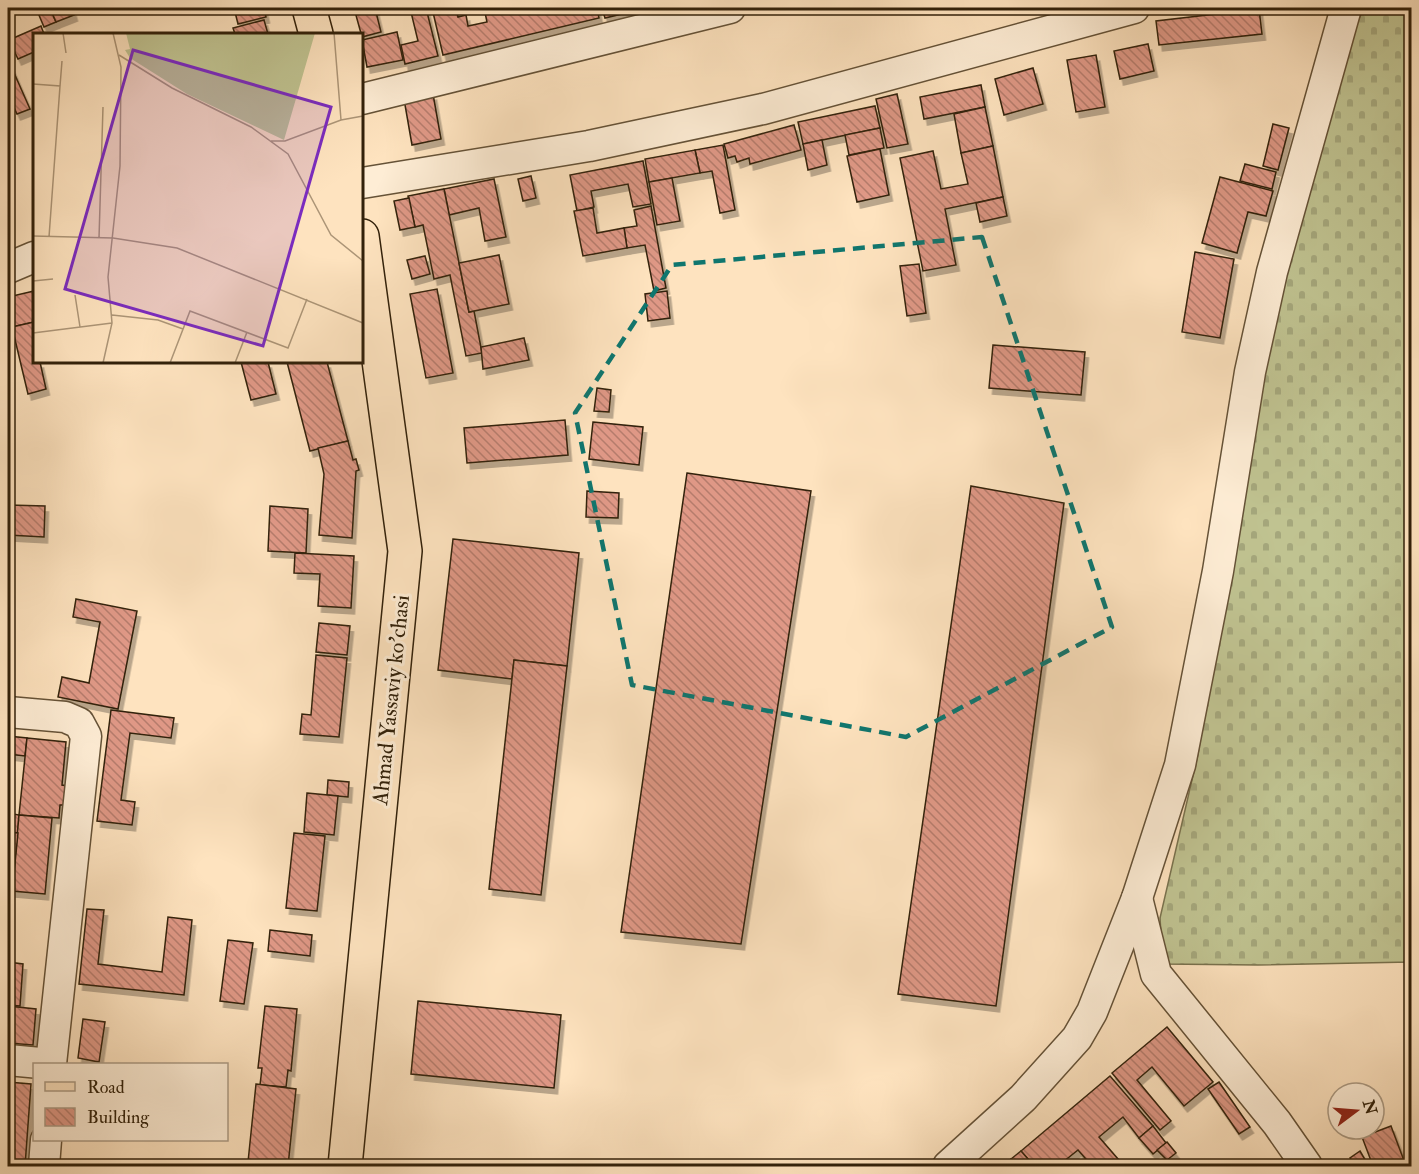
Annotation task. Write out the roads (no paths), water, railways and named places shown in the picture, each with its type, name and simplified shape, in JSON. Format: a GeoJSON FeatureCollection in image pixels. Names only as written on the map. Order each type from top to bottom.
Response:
{"type":"FeatureCollection","features":[{"type":"Feature","properties":{"kind":"main road"},"geometry":{"type":"LineString","coordinates":[[309,8],[316,33]]}},
{"type":"Feature","properties":{"kind":"main road","name":"Ahmad Yassaviy ko'chasi"},"geometry":{"type":"LineString","coordinates":[[345,1167],[405,551],[363,243]]}},
{"type":"Feature","properties":{"kind":"street"},"geometry":{"type":"LineString","coordinates":[[363,99],[730,8]]}},
{"type":"Feature","properties":{"kind":"street"},"geometry":{"type":"LineString","coordinates":[[363,183],[589,146],[764,109],[1134,8]]}},
{"type":"Feature","properties":{"kind":"street"},"geometry":{"type":"LineString","coordinates":[[948,1167],[1023,1098],[1077,1038],[1092,1012],[1137,898],[1180,765],[1218,571],[1250,372],[1272,272],[1346,8]]}},
{"type":"Feature","properties":{"kind":"street"},"geometry":{"type":"LineString","coordinates":[[8,268],[33,257]]}},
{"type":"Feature","properties":{"kind":"street"},"geometry":{"type":"LineString","coordinates":[[8,712],[65,717],[79,723],[86,736],[51,1063]]}},
{"type":"Feature","properties":{"kind":"street"},"geometry":{"type":"LineString","coordinates":[[1137,898],[1156,974],[1277,1123],[1307,1167]]}},
{"type":"Feature","properties":{"kind":"street"},"geometry":{"type":"LineString","coordinates":[[8,1060],[40,1063]]}},
{"type":"Feature","properties":{"kind":"street"},"geometry":{"type":"LineString","coordinates":[[44,1167],[46,1141]]}}]}
